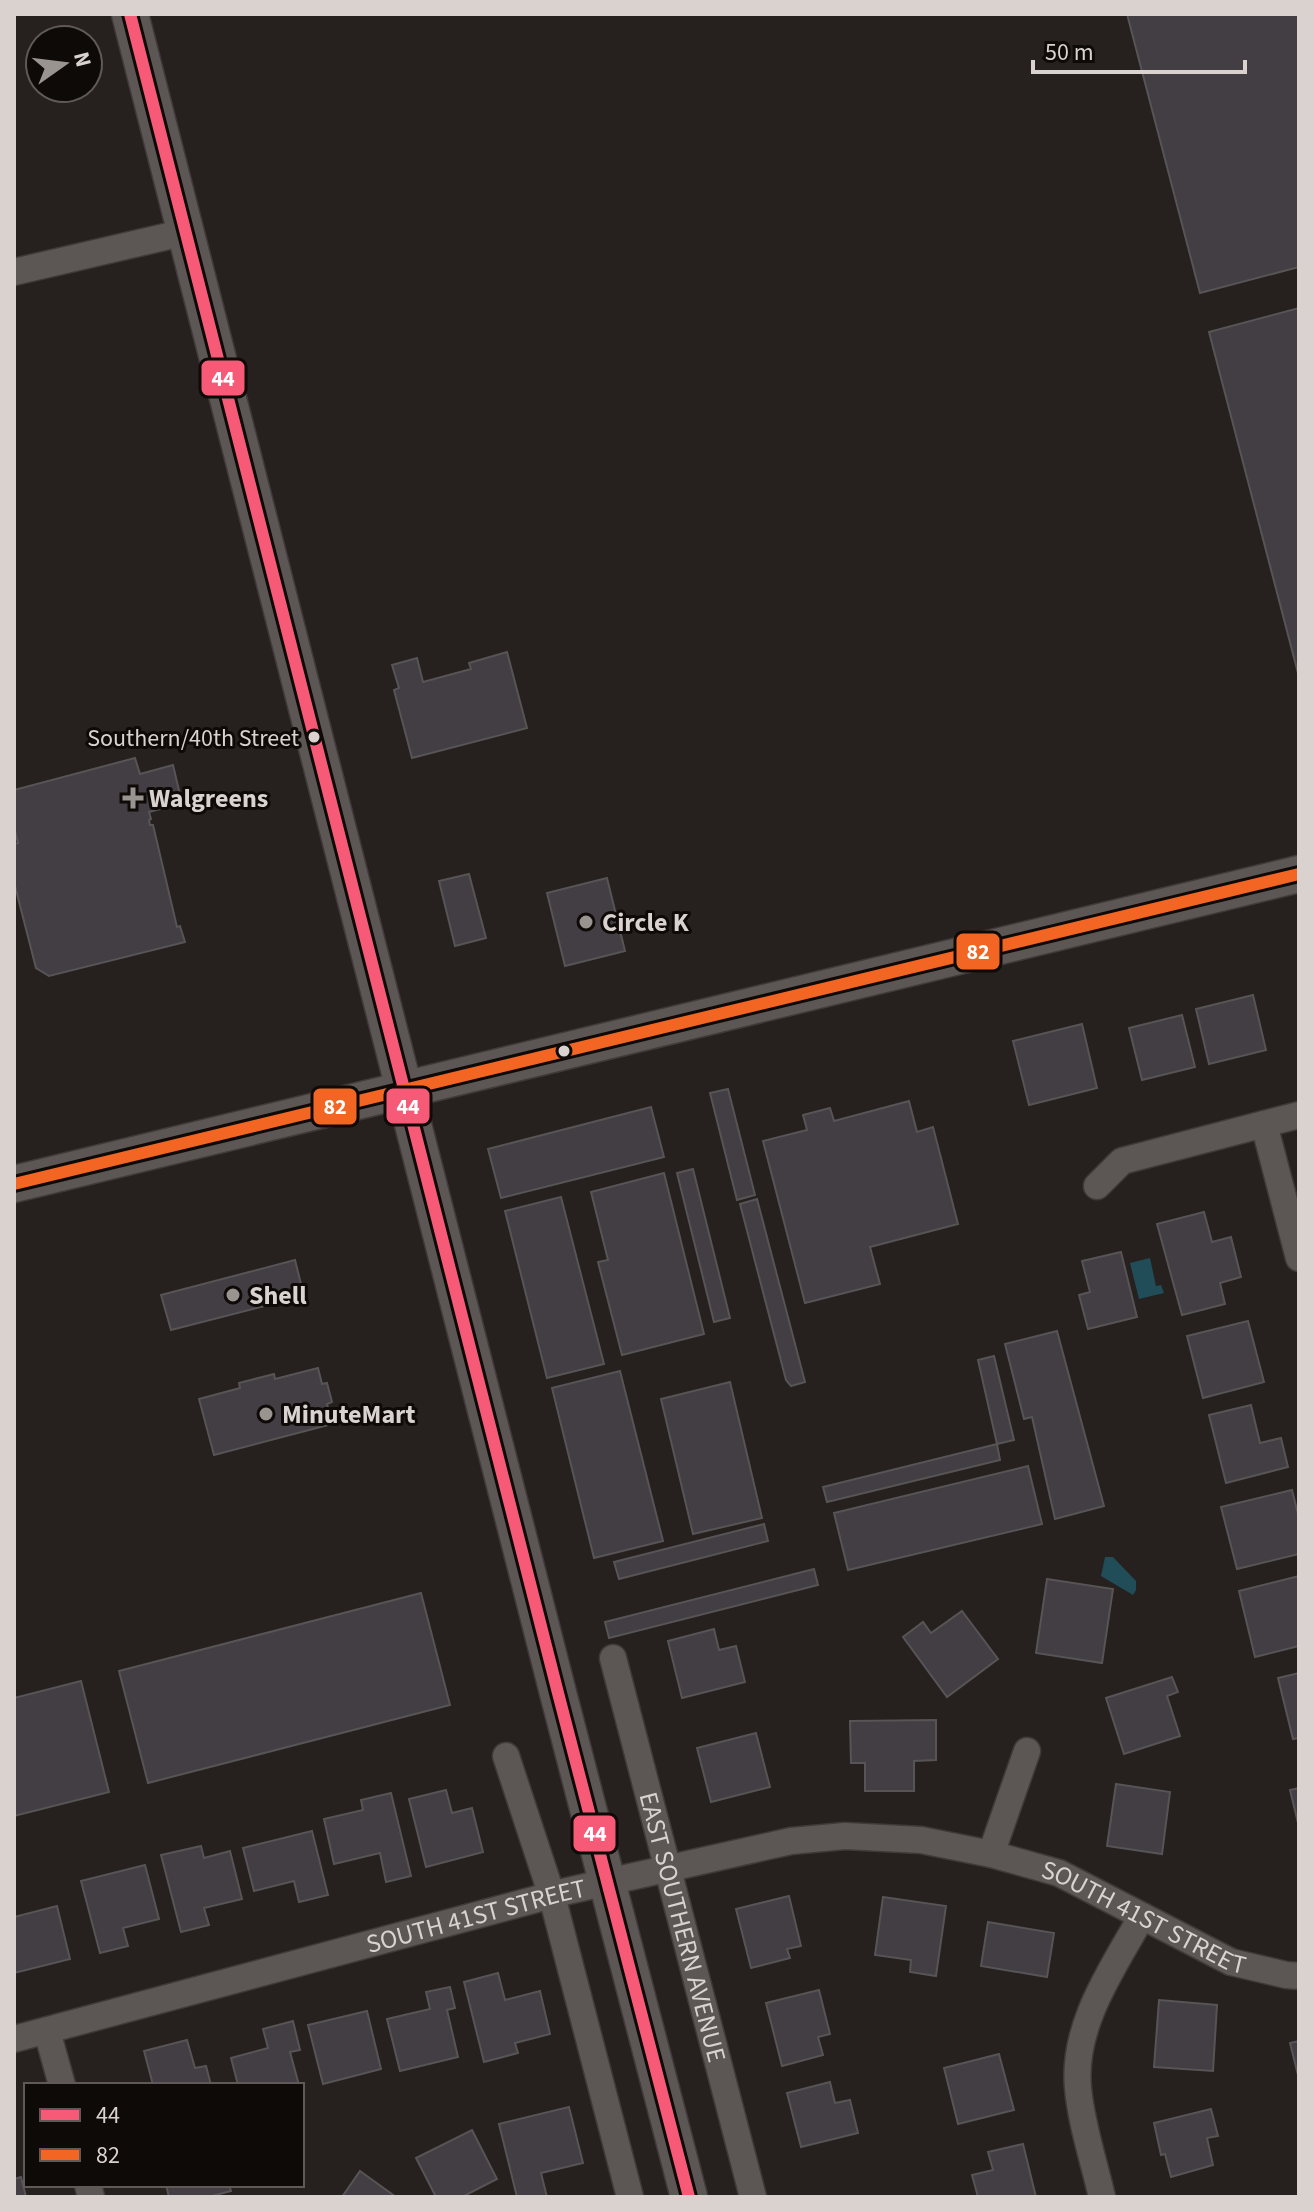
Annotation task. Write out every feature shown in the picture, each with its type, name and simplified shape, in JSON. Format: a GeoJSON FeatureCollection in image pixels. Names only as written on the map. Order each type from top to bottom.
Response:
{"type":"FeatureCollection","features":[{"type":"Feature","properties":{"kind":"main road"},"geometry":{"type":"LineString","coordinates":[[130,14],[689,2197]]}},
{"type":"Feature","properties":{"kind":"main road"},"geometry":{"type":"LineString","coordinates":[[14,1184],[1299,874]]}},
{"type":"Feature","properties":{"kind":"street"},"geometry":{"type":"LineString","coordinates":[[14,272],[186,232]]}},
{"type":"Feature","properties":{"kind":"street"},"geometry":{"type":"LineString","coordinates":[[1097,1186],[1122,1161],[1299,1115]]}},
{"type":"Feature","properties":{"kind":"street"},"geometry":{"type":"LineString","coordinates":[[1264,1124],[1299,1258]]}},
{"type":"Feature","properties":{"kind":"street","name":"EAST SOUTHERN AVENUE"},"geometry":{"type":"LineString","coordinates":[[613,1658],[753,2197]]}},
{"type":"Feature","properties":{"kind":"street"},"geometry":{"type":"LineString","coordinates":[[991,1854],[1027,1751]]}},
{"type":"Feature","properties":{"kind":"street"},"geometry":{"type":"LineString","coordinates":[[506,1756],[552,1896],[630,2197]]}},
{"type":"Feature","properties":{"kind":"street","name":"SOUTH 41ST STREET"},"geometry":{"type":"LineString","coordinates":[[14,2039],[552,1896],[791,1841],[845,1836],[921,1840],[991,1854],[1059,1873],[1231,1962],[1299,1976]]}},
{"type":"Feature","properties":{"kind":"street"},"geometry":{"type":"LineString","coordinates":[[1102,2197],[1078,2087],[1081,2050],[1095,2000],[1142,1916]]}},
{"type":"Feature","properties":{"kind":"street"},"geometry":{"type":"LineString","coordinates":[[47,2031],[61,2083]]}},
{"type":"Feature","properties":{"kind":"water"},"geometry":{"type":"Polygon","coordinates":[[[1150,1258],[1156,1286],[1161,1285],[1164,1293],[1139,1299],[1130,1263],[1150,1258]]]}},
{"type":"Feature","properties":{"kind":"water"},"geometry":{"type":"Polygon","coordinates":[[[1105,1557],[1113,1557],[1136,1581],[1133,1595],[1101,1576],[1105,1557]]]}},
{"type":"Feature","properties":{"kind":"building"},"geometry":{"type":"Polygon","coordinates":[[[1127,14],[1299,14],[1299,267],[1200,293],[1127,14]]]}},
{"type":"Feature","properties":{"kind":"building"},"geometry":{"type":"Polygon","coordinates":[[[1299,308],[1299,677],[1209,332],[1299,308]]]}},
{"type":"Feature","properties":{"kind":"building"},"geometry":{"type":"Polygon","coordinates":[[[507,652],[527,728],[412,758],[394,690],[399,688],[392,665],[417,658],[423,682],[471,669],[469,663],[507,652]]]}},
{"type":"Feature","properties":{"kind":"building","name":"Walgreens"},"geometry":{"type":"Polygon","coordinates":[[[135,758],[140,774],[173,765],[182,803],[149,812],[149,820],[153,825],[177,927],[180,926],[185,942],[49,976],[36,968],[14,882],[14,844],[18,843],[14,827],[14,790],[135,758]]]}},
{"type":"Feature","properties":{"kind":"building"},"geometry":{"type":"Polygon","coordinates":[[[469,874],[486,938],[455,946],[439,881],[469,874]]]}},
{"type":"Feature","properties":{"kind":"building","name":"Circle K"},"geometry":{"type":"Polygon","coordinates":[[[607,878],[625,951],[565,966],[547,893],[607,878]]]}},
{"type":"Feature","properties":{"kind":"building"},"geometry":{"type":"Polygon","coordinates":[[[1253,995],[1266,1050],[1209,1064],[1196,1009],[1253,995]]]}},
{"type":"Feature","properties":{"kind":"building"},"geometry":{"type":"Polygon","coordinates":[[[1182,1015],[1195,1067],[1142,1080],[1129,1028],[1182,1015]]]}},
{"type":"Feature","properties":{"kind":"building"},"geometry":{"type":"Polygon","coordinates":[[[1082,1024],[1097,1088],[1029,1105],[1013,1041],[1082,1024]]]}},
{"type":"Feature","properties":{"kind":"building"},"geometry":{"type":"Polygon","coordinates":[[[728,1089],[755,1195],[737,1200],[710,1093],[728,1089]]]}},
{"type":"Feature","properties":{"kind":"building"},"geometry":{"type":"Polygon","coordinates":[[[909,1101],[917,1132],[933,1127],[958,1224],[870,1247],[880,1284],[805,1303],[763,1141],[807,1130],[803,1115],[830,1108],[834,1121],[909,1101]]]}},
{"type":"Feature","properties":{"kind":"building"},"geometry":{"type":"Polygon","coordinates":[[[651,1107],[664,1157],[501,1198],[488,1149],[651,1107]]]}},
{"type":"Feature","properties":{"kind":"building"},"geometry":{"type":"Polygon","coordinates":[[[693,1169],[730,1318],[714,1322],[677,1173],[693,1169]]]}},
{"type":"Feature","properties":{"kind":"building"},"geometry":{"type":"Polygon","coordinates":[[[664,1173],[704,1334],[622,1355],[598,1262],[608,1260],[591,1192],[664,1173]]]}},
{"type":"Feature","properties":{"kind":"building"},"geometry":{"type":"Polygon","coordinates":[[[561,1197],[604,1364],[547,1378],[505,1211],[561,1197]]]}},
{"type":"Feature","properties":{"kind":"building"},"geometry":{"type":"Polygon","coordinates":[[[757,1199],[805,1382],[791,1386],[786,1380],[740,1204],[757,1199]]]}},
{"type":"Feature","properties":{"kind":"building"},"geometry":{"type":"Polygon","coordinates":[[[1204,1212],[1212,1242],[1231,1237],[1241,1277],[1220,1283],[1225,1304],[1182,1315],[1157,1224],[1204,1212]]]}},
{"type":"Feature","properties":{"kind":"building"},"geometry":{"type":"Polygon","coordinates":[[[1121,1252],[1137,1317],[1088,1329],[1079,1295],[1090,1292],[1082,1261],[1121,1252]]]}},
{"type":"Feature","properties":{"kind":"building","name":"Shell"},"geometry":{"type":"Polygon","coordinates":[[[295,1260],[304,1296],[171,1330],[161,1295],[295,1260]]]}},
{"type":"Feature","properties":{"kind":"building"},"geometry":{"type":"Polygon","coordinates":[[[1248,1321],[1264,1382],[1203,1398],[1187,1336],[1248,1321]]]}},
{"type":"Feature","properties":{"kind":"building"},"geometry":{"type":"Polygon","coordinates":[[[1057,1331],[1104,1506],[1055,1519],[1032,1417],[1024,1419],[1005,1344],[1057,1331]]]}},
{"type":"Feature","properties":{"kind":"building"},"geometry":{"type":"Polygon","coordinates":[[[994,1356],[1014,1440],[997,1444],[978,1360],[994,1356]]]}},
{"type":"Feature","properties":{"kind":"building","name":"MinuteMart"},"geometry":{"type":"Polygon","coordinates":[[[318,1368],[322,1384],[327,1383],[332,1402],[327,1404],[332,1424],[214,1455],[199,1399],[240,1388],[239,1383],[274,1374],[275,1379],[318,1368]]]}},
{"type":"Feature","properties":{"kind":"building"},"geometry":{"type":"Polygon","coordinates":[[[620,1371],[663,1541],[594,1558],[552,1388],[620,1371]]]}},
{"type":"Feature","properties":{"kind":"building"},"geometry":{"type":"Polygon","coordinates":[[[730,1382],[762,1518],[693,1534],[661,1399],[730,1382]]]}},
{"type":"Feature","properties":{"kind":"building"},"geometry":{"type":"Polygon","coordinates":[[[1251,1405],[1260,1443],[1281,1438],[1288,1467],[1226,1483],[1209,1415],[1251,1405]]]}},
{"type":"Feature","properties":{"kind":"building"},"geometry":{"type":"Polygon","coordinates":[[[997,1444],[1000,1460],[827,1502],[823,1487],[997,1444]]]}},
{"type":"Feature","properties":{"kind":"building"},"geometry":{"type":"Polygon","coordinates":[[[1028,1466],[1042,1524],[848,1570],[834,1513],[1028,1466]]]}},
{"type":"Feature","properties":{"kind":"building"},"geometry":{"type":"Polygon","coordinates":[[[1292,1490],[1299,1518],[1299,1554],[1237,1569],[1221,1507],[1292,1490]]]}},
{"type":"Feature","properties":{"kind":"building"},"geometry":{"type":"Polygon","coordinates":[[[764,1524],[768,1541],[619,1579],[614,1562],[764,1524]]]}},
{"type":"Feature","properties":{"kind":"building"},"geometry":{"type":"Polygon","coordinates":[[[814,1569],[818,1585],[609,1638],[605,1622],[814,1569]]]}},
{"type":"Feature","properties":{"kind":"building"},"geometry":{"type":"Polygon","coordinates":[[[1299,1576],[1299,1646],[1255,1657],[1239,1591],[1299,1576]]]}},
{"type":"Feature","properties":{"kind":"building"},"geometry":{"type":"Polygon","coordinates":[[[1047,1579],[1113,1589],[1102,1663],[1036,1653],[1047,1579]]]}},
{"type":"Feature","properties":{"kind":"building"},"geometry":{"type":"Polygon","coordinates":[[[421,1593],[450,1705],[148,1783],[119,1671],[421,1593]]]}},
{"type":"Feature","properties":{"kind":"building"},"geometry":{"type":"Polygon","coordinates":[[[962,1611],[998,1659],[947,1697],[903,1637],[923,1622],[931,1633],[962,1611]]]}},
{"type":"Feature","properties":{"kind":"building"},"geometry":{"type":"Polygon","coordinates":[[[714,1629],[719,1650],[736,1646],[745,1682],[682,1698],[668,1641],[714,1629]]]}},
{"type":"Feature","properties":{"kind":"building"},"geometry":{"type":"Polygon","coordinates":[[[1299,1673],[1299,1738],[1293,1739],[1278,1678],[1299,1673]]]}},
{"type":"Feature","properties":{"kind":"building"},"geometry":{"type":"Polygon","coordinates":[[[1172,1677],[1178,1692],[1167,1696],[1180,1736],[1124,1754],[1106,1698],[1172,1677]]]}},
{"type":"Feature","properties":{"kind":"building"},"geometry":{"type":"Polygon","coordinates":[[[81,1681],[109,1792],[14,1816],[14,1698],[81,1681]]]}},
{"type":"Feature","properties":{"kind":"building"},"geometry":{"type":"Polygon","coordinates":[[[936,1720],[936,1760],[914,1761],[914,1791],[865,1791],[865,1763],[851,1763],[850,1721],[936,1720]]]}},
{"type":"Feature","properties":{"kind":"building"},"geometry":{"type":"Polygon","coordinates":[[[756,1733],[770,1787],[711,1802],[697,1748],[756,1733]]]}},
{"type":"Feature","properties":{"kind":"building"},"geometry":{"type":"Polygon","coordinates":[[[1116,1784],[1170,1792],[1162,1854],[1107,1846],[1116,1784]]]}},
{"type":"Feature","properties":{"kind":"building"},"geometry":{"type":"Polygon","coordinates":[[[1299,1788],[1299,1827],[1290,1790],[1299,1788]]]}},
{"type":"Feature","properties":{"kind":"building"},"geometry":{"type":"Polygon","coordinates":[[[446,1790],[452,1813],[472,1808],[483,1852],[426,1867],[409,1799],[446,1790]]]}},
{"type":"Feature","properties":{"kind":"building"},"geometry":{"type":"Polygon","coordinates":[[[391,1793],[411,1876],[386,1882],[380,1853],[334,1864],[324,1819],[363,1810],[361,1800],[391,1793]]]}},
{"type":"Feature","properties":{"kind":"building"},"geometry":{"type":"Polygon","coordinates":[[[312,1831],[328,1895],[299,1902],[294,1881],[254,1891],[243,1848],[312,1831]]]}},
{"type":"Feature","properties":{"kind":"building"},"geometry":{"type":"Polygon","coordinates":[[[201,1846],[204,1858],[230,1851],[242,1899],[204,1908],[209,1925],[181,1932],[161,1855],[201,1846]]]}},
{"type":"Feature","properties":{"kind":"building"},"geometry":{"type":"Polygon","coordinates":[[[145,1865],[159,1919],[123,1928],[128,1946],[100,1953],[81,1881],[145,1865]]]}},
{"type":"Feature","properties":{"kind":"building"},"geometry":{"type":"Polygon","coordinates":[[[789,1896],[801,1946],[787,1949],[790,1958],[751,1968],[736,1909],[789,1896]]]}},
{"type":"Feature","properties":{"kind":"building"},"geometry":{"type":"Polygon","coordinates":[[[883,1897],[946,1906],[936,1976],[910,1972],[911,1960],[875,1955],[883,1897]]]}},
{"type":"Feature","properties":{"kind":"building"},"geometry":{"type":"Polygon","coordinates":[[[57,1906],[70,1959],[14,1973],[14,1917],[57,1906]]]}},
{"type":"Feature","properties":{"kind":"building"},"geometry":{"type":"Polygon","coordinates":[[[988,1922],[1054,1933],[1047,1977],[981,1966],[988,1922]]]}},
{"type":"Feature","properties":{"kind":"building"},"geometry":{"type":"Polygon","coordinates":[[[498,1973],[505,2000],[540,1991],[550,2034],[515,2043],[518,2053],[484,2062],[464,1982],[498,1973]]]}},
{"type":"Feature","properties":{"kind":"building"},"geometry":{"type":"Polygon","coordinates":[[[450,1987],[455,2008],[447,2010],[458,2057],[400,2071],[387,2019],[430,2009],[426,1992],[450,1987]]]}},
{"type":"Feature","properties":{"kind":"building"},"geometry":{"type":"Polygon","coordinates":[[[819,1990],[830,2034],[818,2037],[823,2055],[782,2066],[766,2003],[819,1990]]]}},
{"type":"Feature","properties":{"kind":"building"},"geometry":{"type":"Polygon","coordinates":[[[1159,2000],[1217,2005],[1213,2071],[1154,2067],[1159,2000]]]}},
{"type":"Feature","properties":{"kind":"building"},"geometry":{"type":"Polygon","coordinates":[[[367,2011],[381,2069],[323,2084],[308,2025],[367,2011]]]}},
{"type":"Feature","properties":{"kind":"building"},"geometry":{"type":"Polygon","coordinates":[[[293,2021],[300,2050],[290,2052],[298,2083],[237,2083],[231,2058],[268,2048],[263,2029],[293,2021]]]}},
{"type":"Feature","properties":{"kind":"building"},"geometry":{"type":"Polygon","coordinates":[[[187,2040],[195,2068],[206,2066],[210,2083],[152,2083],[144,2051],[187,2040]]]}},
{"type":"Feature","properties":{"kind":"building"},"geometry":{"type":"Polygon","coordinates":[[[1299,2041],[1299,2079],[1290,2043],[1299,2041]]]}},
{"type":"Feature","properties":{"kind":"building"},"geometry":{"type":"Polygon","coordinates":[[[999,2054],[1014,2110],[958,2124],[944,2068],[999,2054]]]}},
{"type":"Feature","properties":{"kind":"building"},"geometry":{"type":"Polygon","coordinates":[[[830,2082],[835,2103],[850,2100],[858,2133],[801,2147],[787,2093],[830,2082]]]}},
{"type":"Feature","properties":{"kind":"building"},"geometry":{"type":"Polygon","coordinates":[[[569,2107],[583,2163],[541,2173],[547,2197],[517,2197],[499,2124],[569,2107]]]}},
{"type":"Feature","properties":{"kind":"building"},"geometry":{"type":"Polygon","coordinates":[[[1211,2109],[1218,2136],[1207,2138],[1213,2165],[1171,2177],[1165,2154],[1161,2155],[1154,2123],[1211,2109]]]}},
{"type":"Feature","properties":{"kind":"building"},"geometry":{"type":"Polygon","coordinates":[[[472,2130],[497,2179],[462,2197],[436,2197],[416,2158],[472,2130]]]}},
{"type":"Feature","properties":{"kind":"building"},"geometry":{"type":"Polygon","coordinates":[[[1023,2144],[1036,2197],[978,2197],[972,2175],[993,2170],[988,2152],[1023,2144]]]}},
{"type":"Feature","properties":{"kind":"building"},"geometry":{"type":"Polygon","coordinates":[[[360,2171],[396,2197],[342,2197],[360,2171]]]}},
{"type":"Feature","properties":{"kind":"building"},"geometry":{"type":"Polygon","coordinates":[[[21,2177],[26,2197],[14,2197],[14,2179],[21,2177]]]}},
{"type":"Feature","properties":{"kind":"building"},"geometry":{"type":"Polygon","coordinates":[[[166,2187],[230,2187],[231,2191],[208,2197],[169,2197],[166,2187]]]}},
{"type":"Feature","properties":{"kind":"transit line","name":"44"},"geometry":{"type":"LineString","coordinates":[[130,14],[689,2197]]}},
{"type":"Feature","properties":{"kind":"transit line","name":"82"},"geometry":{"type":"LineString","coordinates":[[14,1184],[1299,874]]}},
{"type":"Feature","properties":{"kind":"place","name":"Southern/40th Street"},"geometry":{"type":"Point","coordinates":[314,737]}},
{"type":"Feature","properties":{"kind":"place","name":"Walgreens"},"geometry":{"type":"Point","coordinates":[133,798]}},
{"type":"Feature","properties":{"kind":"place","name":"Circle K"},"geometry":{"type":"Point","coordinates":[586,922]}},
{"type":"Feature","properties":{"kind":"place","name":"Shell"},"geometry":{"type":"Point","coordinates":[233,1295]}},
{"type":"Feature","properties":{"kind":"place","name":"MinuteMart"},"geometry":{"type":"Point","coordinates":[266,1414]}}]}
